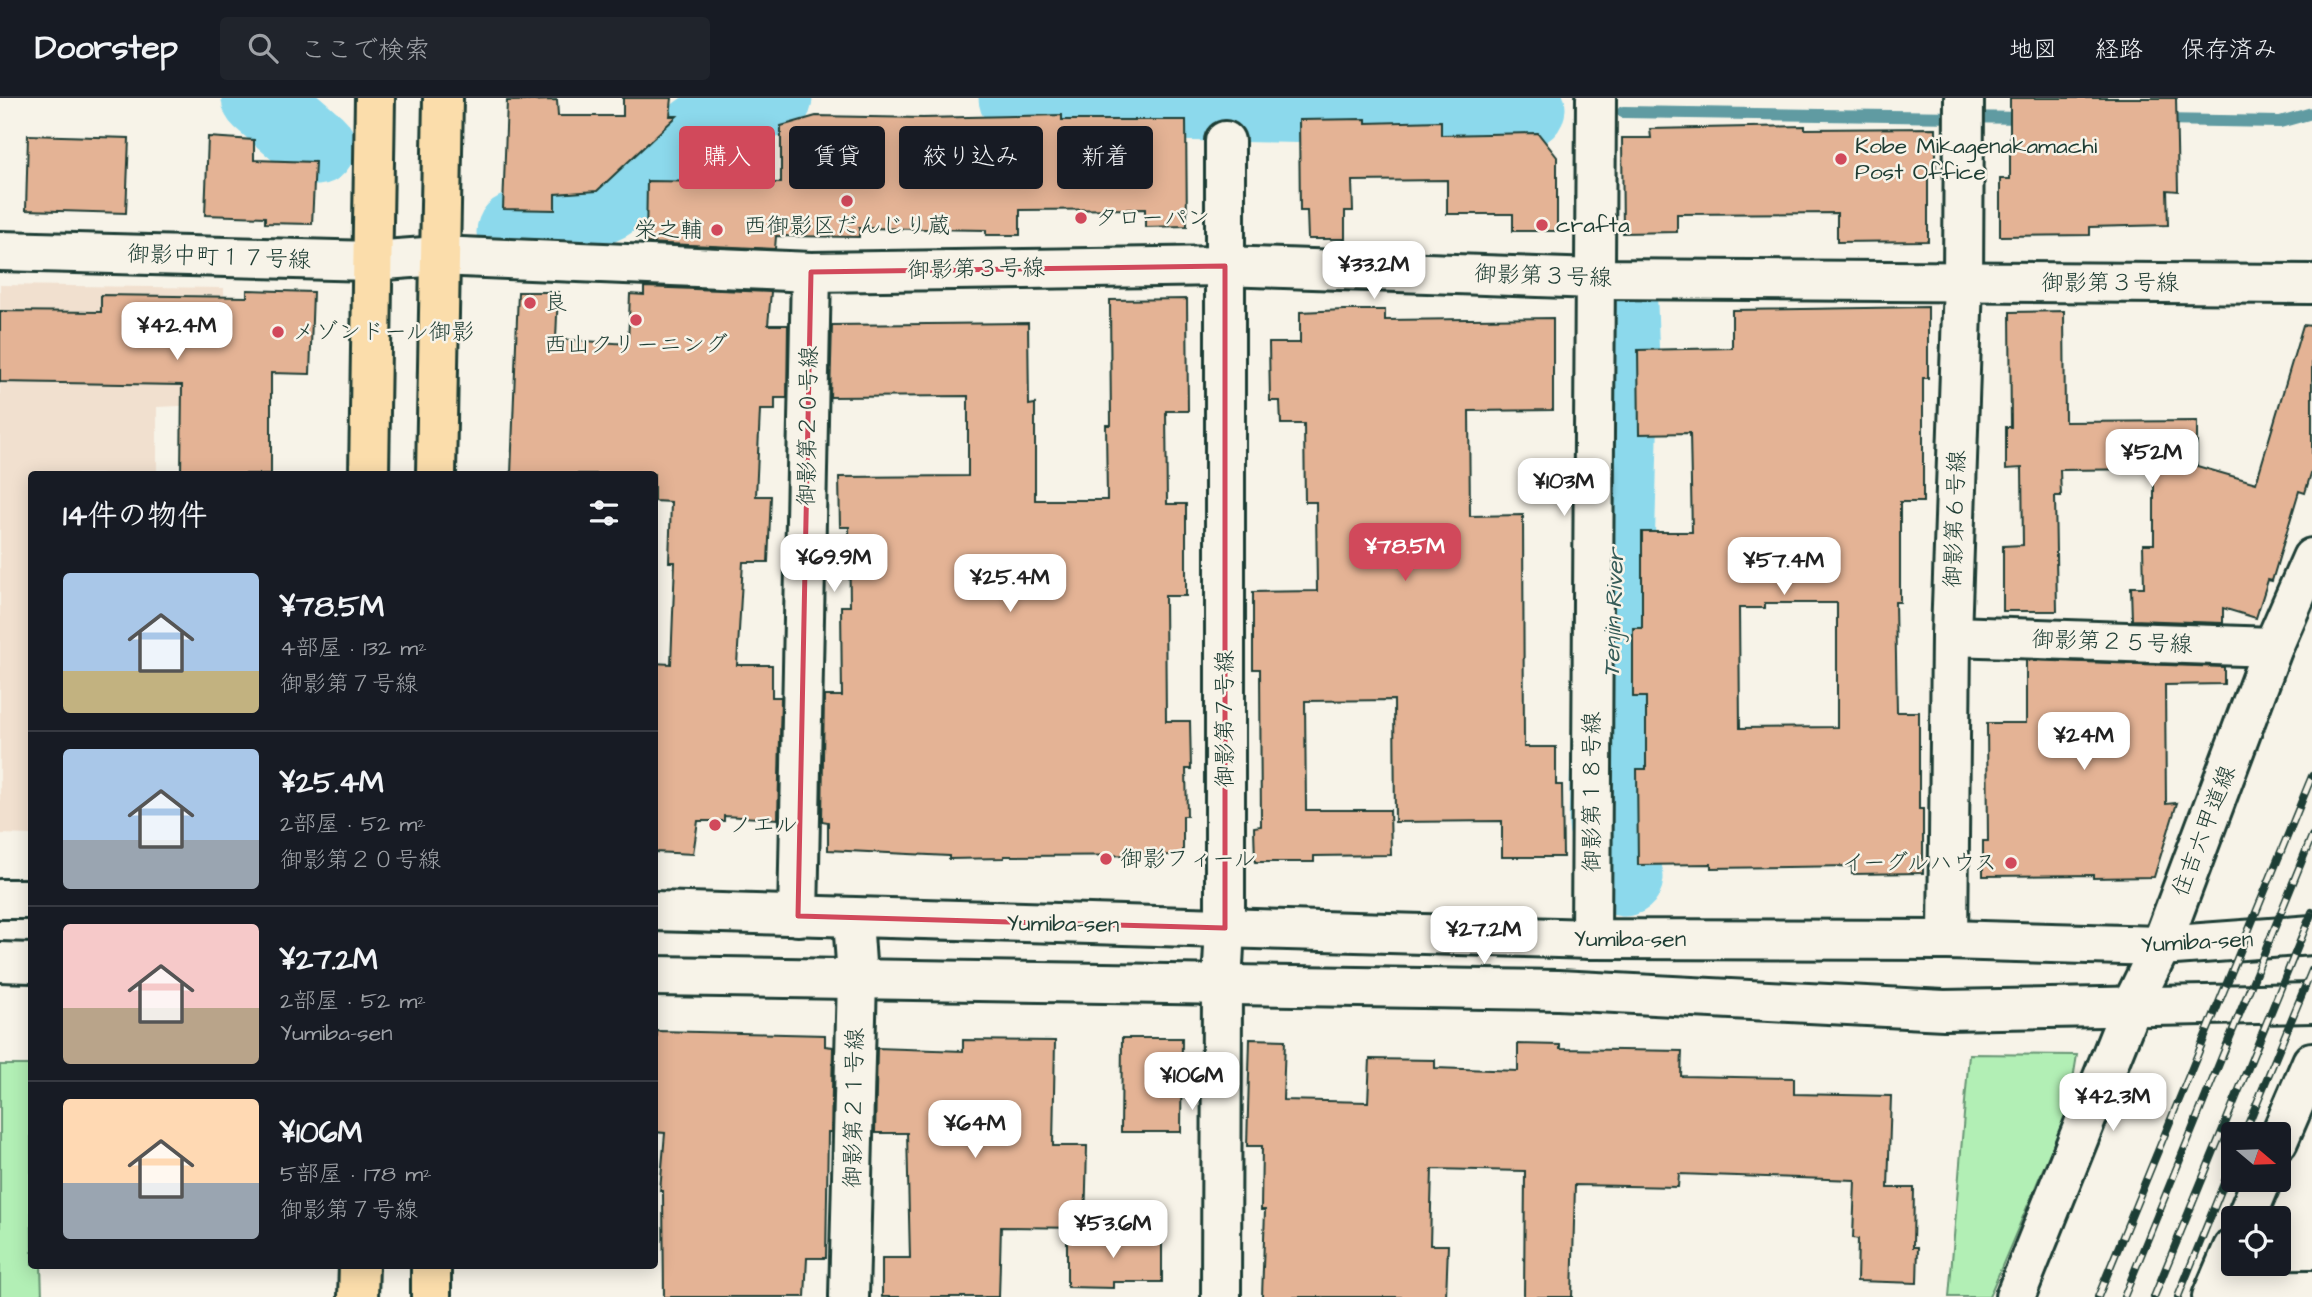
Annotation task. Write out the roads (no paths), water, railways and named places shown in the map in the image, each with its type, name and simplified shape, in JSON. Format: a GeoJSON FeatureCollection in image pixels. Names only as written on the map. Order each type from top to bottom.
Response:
{"type":"FeatureCollection","features":[{"type":"Feature","properties":{"kind":"highway"},"geometry":{"type":"LineString","coordinates":[[369,471],[375,98]]}},
{"type":"Feature","properties":{"kind":"highway"},"geometry":{"type":"LineString","coordinates":[[436,471],[443,98]]}},
{"type":"Feature","properties":{"kind":"highway"},"geometry":{"type":"LineString","coordinates":[[358,1297],[359,1269]]}},
{"type":"Feature","properties":{"kind":"highway"},"geometry":{"type":"LineString","coordinates":[[431,1269],[431,1297]]}},
{"type":"Feature","properties":{"kind":"street","name":"御影第１８号線"},"geometry":{"type":"LineString","coordinates":[[1591,939],[1596,98]]}},
{"type":"Feature","properties":{"kind":"street","name":"御影第６号線"},"geometry":{"type":"LineString","coordinates":[[1948,940],[1951,636],[1963,282],[1964,98]]}},
{"type":"Feature","properties":{"kind":"street","name":"御影第７号線"},"geometry":{"type":"LineString","coordinates":[[1221,1297],[1222,984],[1225,928],[1225,141]]}},
{"type":"Feature","properties":{"kind":"street","name":"御影中町１７号線"},"geometry":{"type":"LineString","coordinates":[[0,251],[371,261],[439,256]]}},
{"type":"Feature","properties":{"kind":"street","name":"御影第３号線"},"geometry":{"type":"LineString","coordinates":[[439,256],[811,272],[1224,266],[1596,279],[2312,285]]}},
{"type":"Feature","properties":{"kind":"street","name":"御影第２０号線"},"geometry":{"type":"LineString","coordinates":[[798,916],[811,272]]}},
{"type":"Feature","properties":{"kind":"street","name":"住吉六甲道線"},"geometry":{"type":"LineString","coordinates":[[2015,1297],[2131,1007],[2161,946],[2273,647],[2312,558]]}},
{"type":"Feature","properties":{"kind":"street","name":"御影第２５号線"},"geometry":{"type":"LineString","coordinates":[[1951,636],[2273,647]]}},
{"type":"Feature","properties":{"kind":"street"},"geometry":{"type":"LineString","coordinates":[[0,899],[28,899]]}},
{"type":"Feature","properties":{"kind":"street","name":"Yumiba-sen"},"geometry":{"type":"LineString","coordinates":[[658,911],[1591,939],[1948,940],[2161,946],[2312,935]]}},
{"type":"Feature","properties":{"kind":"street","name":"御影第２１号線"},"geometry":{"type":"LineString","coordinates":[[849,1297],[857,978],[853,919]]}},
{"type":"Feature","properties":{"kind":"street"},"geometry":{"type":"LineString","coordinates":[[0,962],[28,963]]}},
{"type":"Feature","properties":{"kind":"street"},"geometry":{"type":"LineString","coordinates":[[658,976],[1558,990],[1944,1010],[2312,1003]]}},
{"type":"Feature","properties":{"kind":"street"},"geometry":{"type":"LineString","coordinates":[[2286,1122],[2312,1062]]}},
{"type":"Feature","properties":{"kind":"street"},"geometry":{"type":"LineString","coordinates":[[2221,1276],[2214,1294],[2312,1290]]}},
{"type":"Feature","properties":{"kind":"waterway","name":"Tenjin River"},"geometry":{"type":"LineString","coordinates":[[261,98],[316,146]]}},
{"type":"Feature","properties":{"kind":"waterway","name":"Tenjin River"},"geometry":{"type":"LineString","coordinates":[[516,232],[545,231],[608,201],[738,105],[773,98]]}},
{"type":"Feature","properties":{"kind":"waterway","name":"Tenjin River"},"geometry":{"type":"LineString","coordinates":[[1018,98],[1526,108]]}},
{"type":"Feature","properties":{"kind":"waterway"},"geometry":{"type":"LineString","coordinates":[[1623,112],[2026,118]]}},
{"type":"Feature","properties":{"kind":"waterway"},"geometry":{"type":"LineString","coordinates":[[2160,120],[2280,122],[2312,113]]}},
{"type":"Feature","properties":{"kind":"waterway","name":"Tenjin River"},"geometry":{"type":"LineString","coordinates":[[1618,305],[1620,362],[1608,825],[1624,877]]}},
{"type":"Feature","properties":{"kind":"railway"},"geometry":{"type":"LineString","coordinates":[[2098,1297],[2312,776]]}},
{"type":"Feature","properties":{"kind":"railway"},"geometry":{"type":"LineString","coordinates":[[2124,1297],[2312,836]]}},
{"type":"Feature","properties":{"kind":"railway"},"geometry":{"type":"LineString","coordinates":[[2154,1297],[2312,912]]}},
{"type":"Feature","properties":{"kind":"railway"},"geometry":{"type":"LineString","coordinates":[[2249,1122],[2312,970]]}},
{"type":"Feature","properties":{"kind":"railway"},"geometry":{"type":"LineString","coordinates":[[2178,1297],[2221,1191]]}},
{"type":"Feature","properties":{"kind":"place","name":"Kobe Mikagenakamachi Post Office"},"geometry":{"type":"Point","coordinates":[1841,159]}},
{"type":"Feature","properties":{"kind":"place","name":"西御影区だんじり蔵"},"geometry":{"type":"Point","coordinates":[847,201]}},
{"type":"Feature","properties":{"kind":"place","name":"タローパン"},"geometry":{"type":"Point","coordinates":[1081,218]}},
{"type":"Feature","properties":{"kind":"place","name":"crafta"},"geometry":{"type":"Point","coordinates":[1542,225]}},
{"type":"Feature","properties":{"kind":"place","name":"栄之輔"},"geometry":{"type":"Point","coordinates":[717,230]}},
{"type":"Feature","properties":{"kind":"place","name":"良"},"geometry":{"type":"Point","coordinates":[530,303]}},
{"type":"Feature","properties":{"kind":"place","name":"西山クリーニング"},"geometry":{"type":"Point","coordinates":[636,320]}},
{"type":"Feature","properties":{"kind":"place","name":"メゾンドール御影"},"geometry":{"type":"Point","coordinates":[278,332]}},
{"type":"Feature","properties":{"kind":"place","name":"ノエル"},"geometry":{"type":"Point","coordinates":[715,825]}},
{"type":"Feature","properties":{"kind":"place","name":"御影フィール"},"geometry":{"type":"Point","coordinates":[1106,859]}},
{"type":"Feature","properties":{"kind":"place","name":"イーグルハウス"},"geometry":{"type":"Point","coordinates":[2011,863]}}]}
